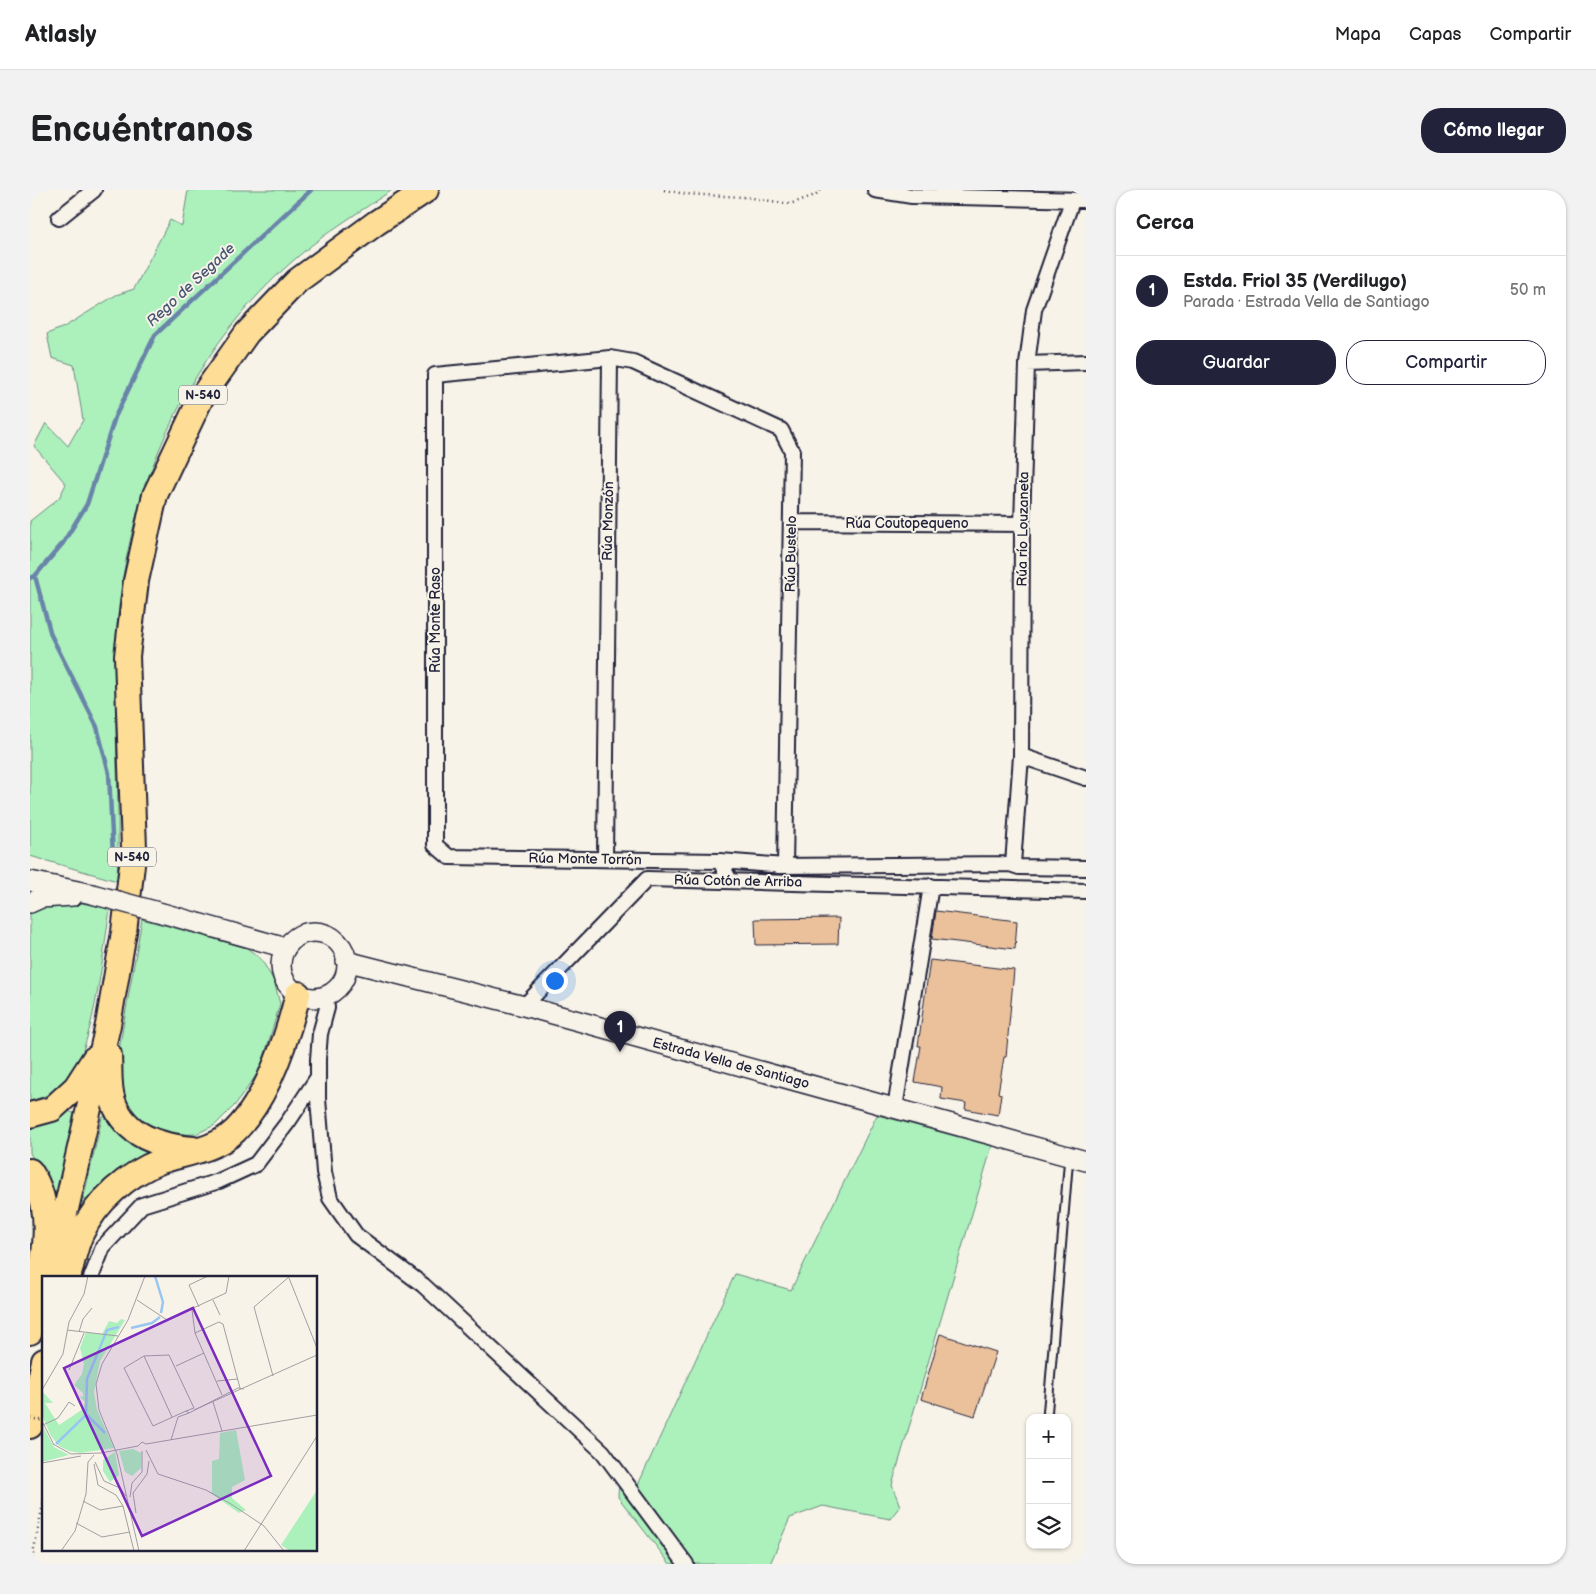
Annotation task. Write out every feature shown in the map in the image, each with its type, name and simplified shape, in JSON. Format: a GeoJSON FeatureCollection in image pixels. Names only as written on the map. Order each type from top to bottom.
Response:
{"type":"FeatureCollection","features":[{"type":"Feature","properties":{"kind":"highway","name":"N-540"},"geometry":{"type":"LineString","coordinates":[[48,1276],[66,1209],[108,1024],[124,932],[134,848],[128,656],[136,581],[155,495],[201,398],[247,333],[297,281],[376,223],[426,190]]}},
{"type":"Feature","properties":{"kind":"highway"},"geometry":{"type":"LineString","coordinates":[[69,1276],[81,1234],[103,1202],[131,1176],[161,1162],[203,1150],[234,1132],[271,1077],[298,994]]}},
{"type":"Feature","properties":{"kind":"highway"},"geometry":{"type":"LineString","coordinates":[[108,1024],[110,1083],[113,1100],[121,1118],[143,1136],[165,1146],[203,1150]]}},
{"type":"Feature","properties":{"kind":"highway"},"geometry":{"type":"LineString","coordinates":[[30,1115],[52,1108],[76,1087],[102,1047]]}},
{"type":"Feature","properties":{"kind":"highway"},"geometry":{"type":"LineString","coordinates":[[30,1171],[46,1208],[47,1235],[30,1332]]}},
{"type":"Feature","properties":{"kind":"highway","name":"N-540"},"geometry":{"type":"LineString","coordinates":[[56,1276],[66,1209]]}},
{"type":"Feature","properties":{"kind":"highway"},"geometry":{"type":"LineString","coordinates":[[30,1340],[42,1297]]}},
{"type":"Feature","properties":{"kind":"highway"},"geometry":{"type":"LineString","coordinates":[[30,1426],[42,1371]]}},
{"type":"Feature","properties":{"kind":"main road"},"geometry":{"type":"LineString","coordinates":[[30,881],[92,894],[286,948]]}},
{"type":"Feature","properties":{"kind":"main road"},"geometry":{"type":"LineString","coordinates":[[30,902],[41,898],[92,894]]}},
{"type":"Feature","properties":{"kind":"main road"},"geometry":{"type":"LineString","coordinates":[[316,932],[334,939],[340,946],[346,961],[346,973],[342,982],[335,990],[316,998],[298,994],[290,988],[281,970],[281,960],[286,948],[298,936],[316,932]]}},
{"type":"Feature","properties":{"kind":"main road","name":"Estrada Vella de Santiago"},"geometry":{"type":"LineString","coordinates":[[346,961],[524,1006],[1077,1158]]}},
{"type":"Feature","properties":{"kind":"street"},"geometry":{"type":"LineString","coordinates":[[59,218],[94,190]]}},
{"type":"Feature","properties":{"kind":"street"},"geometry":{"type":"LineString","coordinates":[[875,190],[912,196],[1086,200]]}},
{"type":"Feature","properties":{"kind":"street","name":"Rúa río Louzaneta"},"geometry":{"type":"LineString","coordinates":[[1013,866],[1021,756],[1022,524],[1027,364],[1034,310],[1072,201]]}},
{"type":"Feature","properties":{"kind":"street","name":"Rúa Monte Raso"},"geometry":{"type":"LineString","coordinates":[[449,857],[435,845],[435,376],[610,358]]}},
{"type":"Feature","properties":{"kind":"street","name":"Rúa Bustelo"},"geometry":{"type":"LineString","coordinates":[[610,358],[633,362],[781,430],[792,451],[785,866]]}},
{"type":"Feature","properties":{"kind":"street","name":"Rúa Monzón"},"geometry":{"type":"LineString","coordinates":[[605,859],[610,358]]}},
{"type":"Feature","properties":{"kind":"street"},"geometry":{"type":"LineString","coordinates":[[1027,364],[1086,362]]}},
{"type":"Feature","properties":{"kind":"street","name":"Rúa Coutopequeno"},"geometry":{"type":"LineString","coordinates":[[792,522],[1022,524]]}},
{"type":"Feature","properties":{"kind":"street"},"geometry":{"type":"LineString","coordinates":[[1021,756],[1086,778]]}},
{"type":"Feature","properties":{"kind":"street","name":"Rúa Monte Torrón"},"geometry":{"type":"LineString","coordinates":[[449,857],[720,861],[785,866]]}},
{"type":"Feature","properties":{"kind":"street"},"geometry":{"type":"LineString","coordinates":[[720,861],[730,881]]}},
{"type":"Feature","properties":{"kind":"street","name":"Rúa Monte Torrón"},"geometry":{"type":"LineString","coordinates":[[730,881],[742,868],[785,866],[1013,866],[1086,868]]}},
{"type":"Feature","properties":{"kind":"street"},"geometry":{"type":"LineString","coordinates":[[1013,866],[1025,878],[1022,886],[1010,890],[999,879],[1000,871],[1013,866]]}},
{"type":"Feature","properties":{"kind":"street","name":"Rúa Cotón de Arriba"},"geometry":{"type":"LineString","coordinates":[[524,1006],[647,879],[1086,891]]}},
{"type":"Feature","properties":{"kind":"street"},"geometry":{"type":"LineString","coordinates":[[895,1108],[931,886]]}},
{"type":"Feature","properties":{"kind":"street"},"geometry":{"type":"LineString","coordinates":[[326,995],[327,1008],[320,1034],[318,1077],[324,1172],[330,1198],[356,1236],[423,1285],[603,1452],[686,1564]]}},
{"type":"Feature","properties":{"kind":"street"},"geometry":{"type":"LineString","coordinates":[[92,1276],[103,1247],[142,1205],[219,1181],[256,1164],[288,1122],[318,1077]]}},
{"type":"Feature","properties":{"kind":"lane"},"geometry":{"type":"LineString","coordinates":[[1047,1414],[1077,1158]]}},
{"type":"Feature","properties":{"kind":"path"},"geometry":{"type":"LineString","coordinates":[[664,190],[685,194],[729,195],[790,204],[815,195],[821,190]]}},
{"type":"Feature","properties":{"kind":"path"},"geometry":{"type":"LineString","coordinates":[[31,1564],[42,1509]]}},
{"type":"Feature","properties":{"kind":"green space"},"geometry":{"type":"Polygon","coordinates":[[[188,190],[392,190],[312,245],[260,292],[224,335],[194,381],[168,430],[147,482],[131,536],[121,591],[116,646],[117,881],[30,856],[30,521],[59,498],[66,484],[34,446],[46,423],[68,446],[83,420],[74,365],[52,358],[47,334],[64,327],[116,295],[134,289],[170,220],[182,226],[188,190]]]}},
{"type":"Feature","properties":{"kind":"green space"},"geometry":{"type":"Polygon","coordinates":[[[72,901],[110,909],[96,1000],[84,1048],[76,1068],[59,1089],[30,1101],[30,911],[72,901]]]}},
{"type":"Feature","properties":{"kind":"green space"},"geometry":{"type":"Polygon","coordinates":[[[142,919],[247,948],[261,959],[274,981],[280,1004],[260,1070],[235,1105],[215,1125],[196,1134],[169,1135],[149,1130],[127,1110],[116,1080],[119,1050],[142,919]]]}},
{"type":"Feature","properties":{"kind":"green space"},"geometry":{"type":"Polygon","coordinates":[[[67,1110],[75,1114],[58,1190],[52,1194],[30,1153],[30,1124],[67,1110]]]}},
{"type":"Feature","properties":{"kind":"green space"},"geometry":{"type":"Polygon","coordinates":[[[877,1115],[992,1146],[892,1485],[900,1506],[890,1519],[823,1506],[790,1518],[770,1564],[670,1564],[618,1497],[619,1477],[637,1487],[735,1274],[791,1290],[877,1115]]]}},
{"type":"Feature","properties":{"kind":"green space"},"geometry":{"type":"Polygon","coordinates":[[[105,1116],[134,1143],[148,1152],[151,1157],[80,1213],[102,1118],[105,1116]]]}},
{"type":"Feature","properties":{"kind":"building"},"geometry":{"type":"Polygon","coordinates":[[[936,911],[1017,921],[1015,949],[932,939],[936,911]]]}},
{"type":"Feature","properties":{"kind":"building"},"geometry":{"type":"Polygon","coordinates":[[[839,918],[838,944],[756,945],[755,919],[839,918]]]}},
{"type":"Feature","properties":{"kind":"building"},"geometry":{"type":"Polygon","coordinates":[[[930,960],[1014,970],[1006,1057],[1004,1057],[998,1093],[1001,1094],[998,1115],[965,1109],[966,1103],[941,1099],[942,1087],[915,1082],[921,1046],[918,1046],[930,960]]]}},
{"type":"Feature","properties":{"kind":"building"},"geometry":{"type":"Polygon","coordinates":[[[940,1334],[996,1352],[975,1416],[921,1399],[940,1334]]]}},
{"type":"Feature","properties":{"kind":"waterway","name":"Rego de Segade"},"geometry":{"type":"LineString","coordinates":[[30,578],[35,576],[63,543],[87,504],[115,417],[155,335],[311,190]]}},
{"type":"Feature","properties":{"kind":"waterway"},"geometry":{"type":"LineString","coordinates":[[35,576],[51,635],[97,727],[109,773],[113,856]]}},
{"type":"Feature","properties":{"kind":"place","name":"Estda. Friol 35 (Verdilugo)"},"geometry":{"type":"Point","coordinates":[620,1052]}}]}
